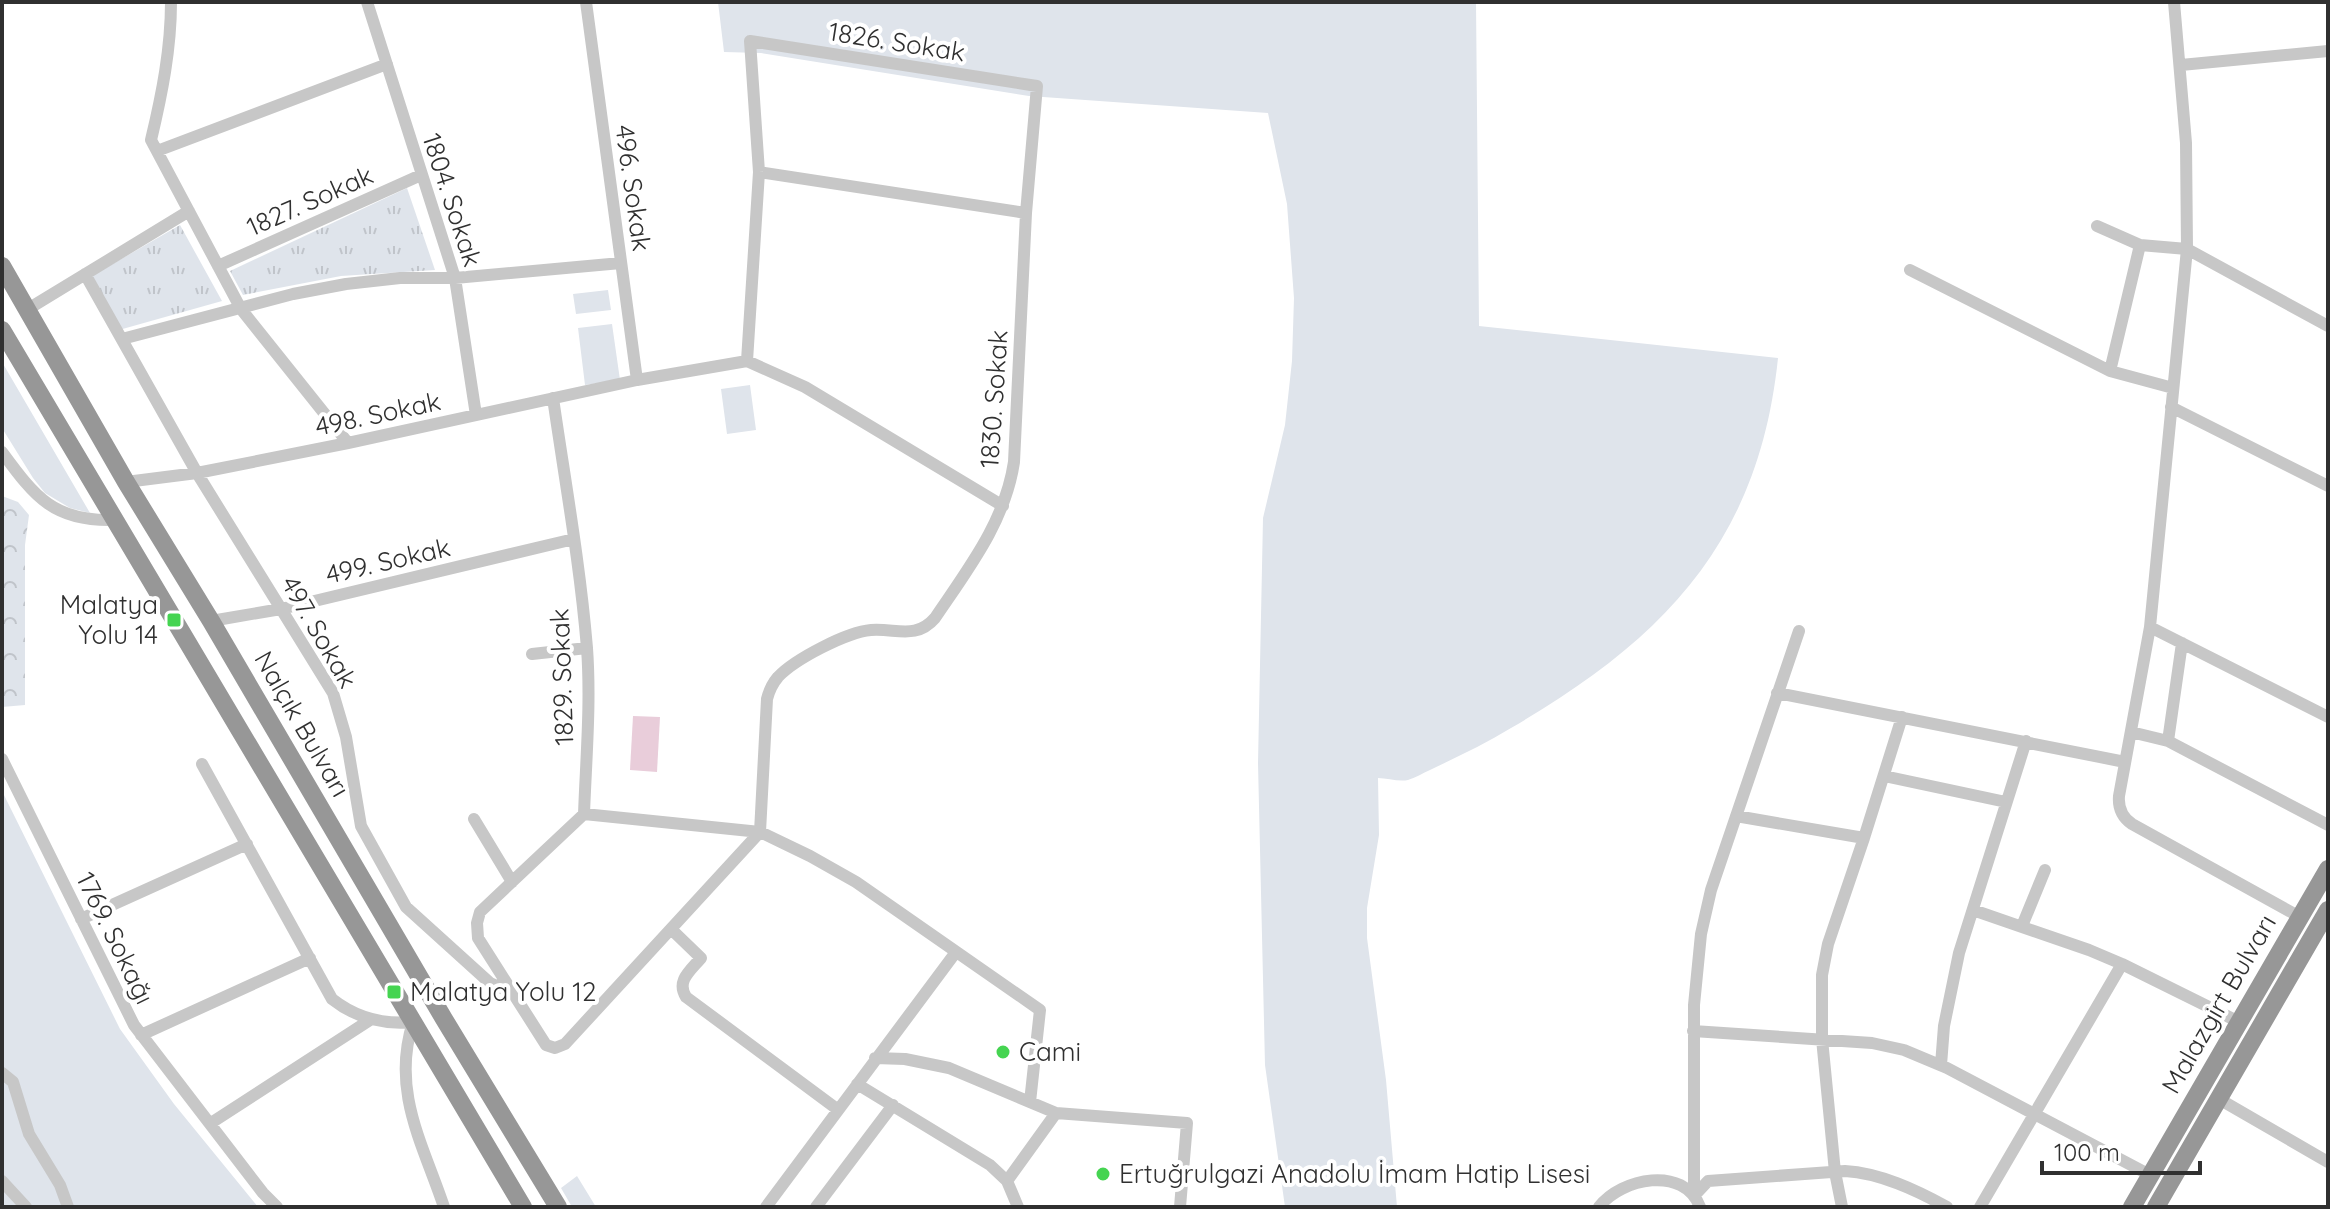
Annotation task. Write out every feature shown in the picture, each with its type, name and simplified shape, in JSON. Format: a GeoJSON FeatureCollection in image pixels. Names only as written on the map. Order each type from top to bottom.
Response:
{"type":"FeatureCollection","features":[{"type":"Feature","properties":{"kind":"highway","name":"Nalçık Bulvarı"},"geometry":{"type":"LineString","coordinates":[[2,266],[126,482],[558,1207]]}},
{"type":"Feature","properties":{"kind":"highway"},"geometry":{"type":"LineString","coordinates":[[2,330],[523,1207]]}},
{"type":"Feature","properties":{"kind":"highway","name":"Malazgirt Bulvarı"},"geometry":{"type":"LineString","coordinates":[[2132,1207],[2328,869]]}},
{"type":"Feature","properties":{"kind":"highway","name":"Malazgirt Bulvarı"},"geometry":{"type":"LineString","coordinates":[[2156,1207],[2328,910]]}},
{"type":"Feature","properties":{"kind":"street"},"geometry":{"type":"LineString","coordinates":[[171,2],[166,75],[151,140],[241,309],[348,443]]}},
{"type":"Feature","properties":{"kind":"street","name":"1804. Sokak"},"geometry":{"type":"LineString","coordinates":[[367,2],[455,278],[476,415]]}},
{"type":"Feature","properties":{"kind":"street","name":"496. Sokak"},"geometry":{"type":"LineString","coordinates":[[586,2],[637,380]]}},
{"type":"Feature","properties":{"kind":"street"},"geometry":{"type":"LineString","coordinates":[[2174,2],[2188,181],[2187,249],[2150,627],[2118,801],[2127,821],[2300,917]]}},
{"type":"Feature","properties":{"kind":"street","name":"1826. Sokak"},"geometry":{"type":"LineString","coordinates":[[759,172],[750,41],[1037,86]]}},
{"type":"Feature","properties":{"kind":"street"},"geometry":{"type":"LineString","coordinates":[[2181,65],[2328,51]]}},
{"type":"Feature","properties":{"kind":"street"},"geometry":{"type":"LineString","coordinates":[[157,151],[387,64]]}},
{"type":"Feature","properties":{"kind":"street","name":"1830. Sokak"},"geometry":{"type":"LineString","coordinates":[[760,832],[766,706],[768,693],[775,681],[783,672],[851,634],[881,630],[908,633],[926,627],[991,533],[1003,506],[1014,462],[1026,213],[1037,86]]}},
{"type":"Feature","properties":{"kind":"street"},"geometry":{"type":"LineString","coordinates":[[1003,506],[805,387],[747,361],[759,172],[1026,213]]}},
{"type":"Feature","properties":{"kind":"street","name":"1827. Sokak"},"geometry":{"type":"LineString","coordinates":[[218,266],[421,175]]}},
{"type":"Feature","properties":{"kind":"street"},"geometry":{"type":"LineString","coordinates":[[28,309],[189,211]]}},
{"type":"Feature","properties":{"kind":"street"},"geometry":{"type":"LineString","coordinates":[[2097,226],[2140,245],[2187,249],[2328,326]]}},
{"type":"Feature","properties":{"kind":"street"},"geometry":{"type":"LineString","coordinates":[[2110,371],[2140,245]]}},
{"type":"Feature","properties":{"kind":"street"},"geometry":{"type":"LineString","coordinates":[[122,339],[293,294],[346,284],[621,263]]}},
{"type":"Feature","properties":{"kind":"street"},"geometry":{"type":"LineString","coordinates":[[1910,270],[2110,371],[2173,388]]}},
{"type":"Feature","properties":{"kind":"street","name":"497. Sokak"},"geometry":{"type":"LineString","coordinates":[[85,274],[197,473],[333,693],[346,737],[361,826],[406,907],[490,983],[513,993]]}},
{"type":"Feature","properties":{"kind":"street","name":"498. Sokak"},"geometry":{"type":"LineString","coordinates":[[126,482],[197,473],[637,380],[747,361]]}},
{"type":"Feature","properties":{"kind":"street","name":"1829. Sokak"},"geometry":{"type":"LineString","coordinates":[[553,398],[587,648],[588,738],[584,814]]}},
{"type":"Feature","properties":{"kind":"street"},"geometry":{"type":"LineString","coordinates":[[2171,407],[2328,486]]}},
{"type":"Feature","properties":{"kind":"street"},"geometry":{"type":"LineString","coordinates":[[2,452],[31,491],[50,505],[81,518],[115,520]]}},
{"type":"Feature","properties":{"kind":"street","name":"499. Sokak"},"geometry":{"type":"LineString","coordinates":[[211,621],[281,609],[574,539]]}},
{"type":"Feature","properties":{"kind":"street"},"geometry":{"type":"LineString","coordinates":[[2150,627],[2328,717]]}},
{"type":"Feature","properties":{"kind":"street"},"geometry":{"type":"LineString","coordinates":[[1697,1201],[1693,1031],[1701,934],[1711,890],[1799,631]]}},
{"type":"Feature","properties":{"kind":"street"},"geometry":{"type":"LineString","coordinates":[[2168,741],[2182,643]]}},
{"type":"Feature","properties":{"kind":"street"},"geometry":{"type":"LineString","coordinates":[[532,654],[587,648]]}},
{"type":"Feature","properties":{"kind":"street"},"geometry":{"type":"LineString","coordinates":[[1777,693],[2125,762]]}},
{"type":"Feature","properties":{"kind":"street"},"geometry":{"type":"LineString","coordinates":[[1842,1207],[1835,1172],[1822,1039],[1824,959],[1902,717]]}},
{"type":"Feature","properties":{"kind":"street"},"geometry":{"type":"LineString","coordinates":[[2131,732],[2168,741],[2328,825]]}},
{"type":"Feature","properties":{"kind":"street"},"geometry":{"type":"LineString","coordinates":[[1941,1065],[1947,1009],[1959,953],[2026,741]]}},
{"type":"Feature","properties":{"kind":"street","name":"1769. Sokağı"},"geometry":{"type":"LineString","coordinates":[[2,759],[134,1025],[277,1207]]}},
{"type":"Feature","properties":{"kind":"street"},"geometry":{"type":"LineString","coordinates":[[202,764],[332,999],[370,1020],[413,1022],[405,1055],[411,1108],[420,1146],[444,1207]]}},
{"type":"Feature","properties":{"kind":"street"},"geometry":{"type":"LineString","coordinates":[[1884,776],[2006,802]]}},
{"type":"Feature","properties":{"kind":"street"},"geometry":{"type":"LineString","coordinates":[[760,832],[565,1044],[559,1047],[546,1045],[478,938],[480,912],[584,814],[760,832],[845,876],[1040,1010],[1030,1102]]}},
{"type":"Feature","properties":{"kind":"street"},"geometry":{"type":"LineString","coordinates":[[1736,816],[1864,838]]}},
{"type":"Feature","properties":{"kind":"street"},"geometry":{"type":"LineString","coordinates":[[474,819],[512,882]]}},
{"type":"Feature","properties":{"kind":"street"},"geometry":{"type":"LineString","coordinates":[[81,919],[247,844]]}},
{"type":"Feature","properties":{"kind":"street"},"geometry":{"type":"LineString","coordinates":[[2022,926],[2045,870]]}},
{"type":"Feature","properties":{"kind":"street"},"geometry":{"type":"LineString","coordinates":[[1973,910],[2122,964],[2239,1022]]}},
{"type":"Feature","properties":{"kind":"street"},"geometry":{"type":"LineString","coordinates":[[671,929],[701,958],[682,982],[686,997],[837,1109]]}},
{"type":"Feature","properties":{"kind":"street"},"geometry":{"type":"LineString","coordinates":[[766,1207],[956,952]]}},
{"type":"Feature","properties":{"kind":"street"},"geometry":{"type":"LineString","coordinates":[[141,1035],[310,958]]}},
{"type":"Feature","properties":{"kind":"street"},"geometry":{"type":"LineString","coordinates":[[1980,1207],[2122,964]]}},
{"type":"Feature","properties":{"kind":"street"},"geometry":{"type":"LineString","coordinates":[[211,1123],[370,1020]]}},
{"type":"Feature","properties":{"kind":"street"},"geometry":{"type":"LineString","coordinates":[[1693,1031],[1888,1046],[1941,1065],[2150,1175]]}},
{"type":"Feature","properties":{"kind":"street"},"geometry":{"type":"LineString","coordinates":[[875,1058],[905,1059],[942,1066],[1056,1113],[1187,1123],[1180,1207]]}},
{"type":"Feature","properties":{"kind":"street"},"geometry":{"type":"LineString","coordinates":[[2,1073],[15,1086],[29,1134],[60,1185],[68,1207]]}},
{"type":"Feature","properties":{"kind":"street"},"geometry":{"type":"LineString","coordinates":[[857,1084],[990,1165],[1007,1181],[1018,1207]]}},
{"type":"Feature","properties":{"kind":"street"},"geometry":{"type":"LineString","coordinates":[[2219,1099],[2328,1162]]}},
{"type":"Feature","properties":{"kind":"street"},"geometry":{"type":"LineString","coordinates":[[816,1207],[893,1105]]}},
{"type":"Feature","properties":{"kind":"street"},"geometry":{"type":"LineString","coordinates":[[1007,1181],[1056,1113]]}},
{"type":"Feature","properties":{"kind":"street"},"geometry":{"type":"LineString","coordinates":[[1697,1201],[1708,1181],[1854,1171],[1879,1178],[1947,1207]]}},
{"type":"Feature","properties":{"kind":"street"},"geometry":{"type":"LineString","coordinates":[[1599,1207],[1618,1189],[1657,1180],[1675,1184],[1697,1201]]}},
{"type":"Feature","properties":{"kind":"street"},"geometry":{"type":"LineString","coordinates":[[2,1181],[26,1207]]}},
{"type":"Feature","properties":{"kind":"green space"},"geometry":{"type":"Polygon","coordinates":[[[718,2],[1476,2],[1479,326],[1778,358],[1767,423],[1750,481],[1726,532],[1695,579],[1658,620],[1615,659],[1501,734],[1411,779],[1378,778],[1379,835],[1367,908],[1367,938],[1386,1080],[1397,1207],[1285,1207],[1265,1065],[1258,763],[1263,518],[1285,425],[1292,361],[1294,298],[1287,204],[1268,113],[1029,96],[761,53],[724,52],[718,2]]]}},
{"type":"Feature","properties":{"kind":"green space"},"geometry":{"type":"Polygon","coordinates":[[[407,188],[435,270],[341,276],[243,295],[230,271],[407,188]]]}},
{"type":"Feature","properties":{"kind":"green space"},"geometry":{"type":"Polygon","coordinates":[[[180,225],[222,301],[119,330],[92,276],[180,225]]]}},
{"type":"Feature","properties":{"kind":"green space"},"geometry":{"type":"Polygon","coordinates":[[[608,290],[611,310],[576,314],[573,294],[608,290]]]}},
{"type":"Feature","properties":{"kind":"green space"},"geometry":{"type":"Polygon","coordinates":[[[612,324],[620,380],[585,385],[578,328],[612,324]]]}},
{"type":"Feature","properties":{"kind":"green space"},"geometry":{"type":"Polygon","coordinates":[[[2,362],[90,513],[70,508],[45,493],[2,428],[2,362]]]}},
{"type":"Feature","properties":{"kind":"green space"},"geometry":{"type":"Polygon","coordinates":[[[750,385],[756,430],[727,434],[721,389],[750,385]]]}},
{"type":"Feature","properties":{"kind":"green space"},"geometry":{"type":"Polygon","coordinates":[[[2,496],[18,502],[29,515],[25,545],[25,705],[2,707],[2,496]]]}},
{"type":"Feature","properties":{"kind":"green space"},"geometry":{"type":"Polygon","coordinates":[[[2,791],[120,1029],[174,1104],[258,1207],[2,1207],[2,791]]]}},
{"type":"Feature","properties":{"kind":"green space"},"geometry":{"type":"Polygon","coordinates":[[[577,1176],[596,1207],[572,1207],[561,1188],[577,1176]]]}},
{"type":"Feature","properties":{"kind":"shaded area"},"geometry":{"type":"Polygon","coordinates":[[[633,716],[660,717],[657,772],[630,770],[633,716]]]}},
{"type":"Feature","properties":{"kind":"place","name":"Malatya Yolu 14"},"geometry":{"type":"Point","coordinates":[174,620]}},
{"type":"Feature","properties":{"kind":"place","name":"Malatya Yolu 12"},"geometry":{"type":"Point","coordinates":[394,992]}},
{"type":"Feature","properties":{"kind":"place","name":"Cami"},"geometry":{"type":"Point","coordinates":[1003,1052]}},
{"type":"Feature","properties":{"kind":"place","name":"Ertuğrulgazi Anadolu İmam Hatip Lisesi"},"geometry":{"type":"Point","coordinates":[1103,1174]}}]}
